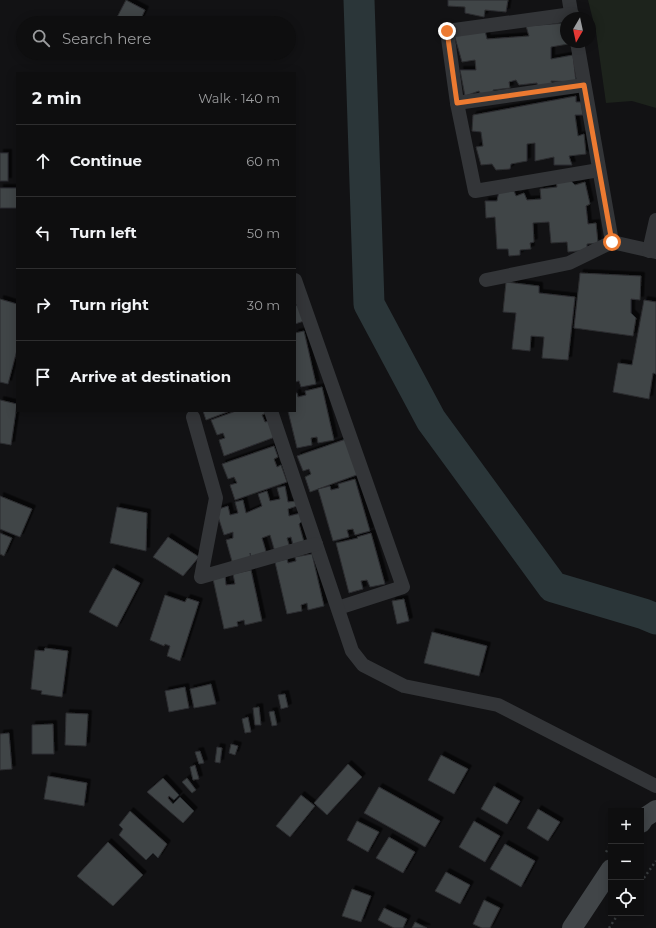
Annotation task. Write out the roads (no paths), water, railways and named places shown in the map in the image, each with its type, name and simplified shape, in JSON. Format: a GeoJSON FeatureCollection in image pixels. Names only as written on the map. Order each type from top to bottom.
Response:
{"type":"FeatureCollection","features":[{"type":"Feature","properties":{"kind":"main road"},"geometry":{"type":"LineString","coordinates":[[572,928],[608,874]]}},
{"type":"Feature","properties":{"kind":"street"},"geometry":{"type":"LineString","coordinates":[[569,0],[571,12]]}},
{"type":"Feature","properties":{"kind":"street"},"geometry":{"type":"LineString","coordinates":[[560,17],[447,31],[457,103],[475,191],[599,170]]}},
{"type":"Feature","properties":{"kind":"street"},"geometry":{"type":"LineString","coordinates":[[578,48],[612,242]]}},
{"type":"Feature","properties":{"kind":"street"},"geometry":{"type":"LineString","coordinates":[[457,103],[584,85]]}},
{"type":"Feature","properties":{"kind":"street"},"geometry":{"type":"LineString","coordinates":[[486,280],[569,263],[612,242],[653,252],[656,220]]}},
{"type":"Feature","properties":{"kind":"street"},"geometry":{"type":"LineString","coordinates":[[296,283],[403,587],[338,608]]}},
{"type":"Feature","properties":{"kind":"street"},"geometry":{"type":"LineString","coordinates":[[271,412],[352,651],[363,665],[404,686],[498,705],[656,786]]}},
{"type":"Feature","properties":{"kind":"street"},"geometry":{"type":"LineString","coordinates":[[193,417],[216,498],[201,577],[316,544]]}},
{"type":"Feature","properties":{"kind":"waterway"},"geometry":{"type":"LineString","coordinates":[[359,0],[369,304],[431,420],[553,587],[644,614],[656,619]]}}]}
